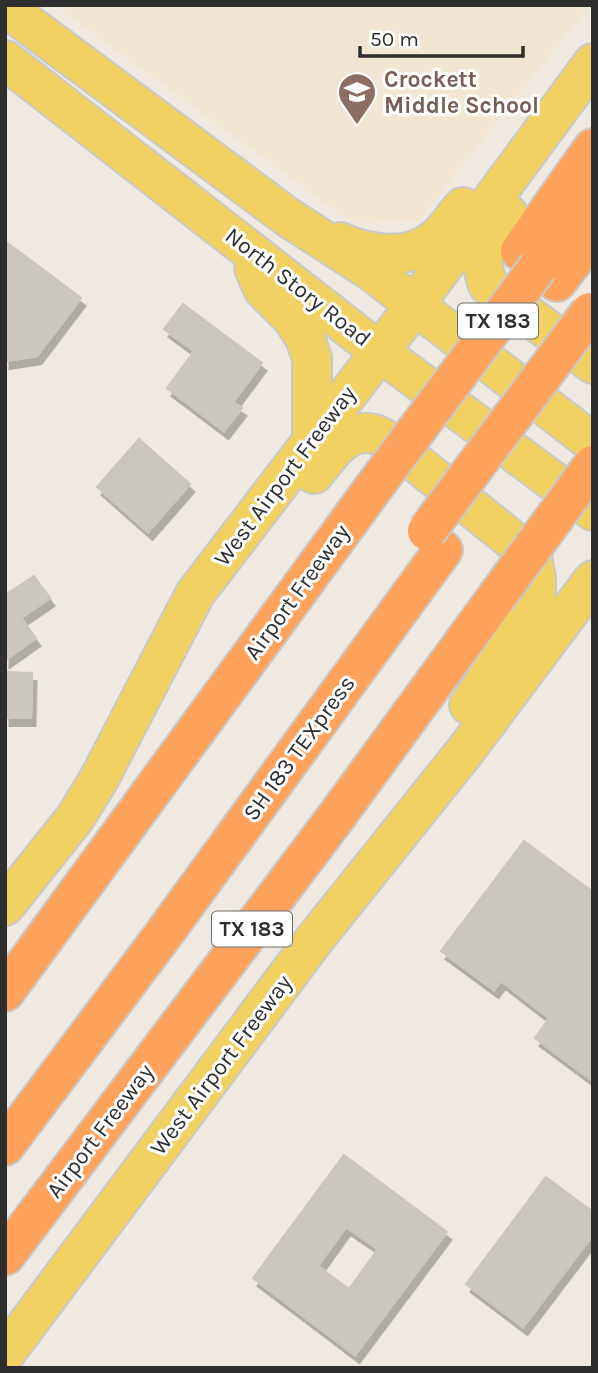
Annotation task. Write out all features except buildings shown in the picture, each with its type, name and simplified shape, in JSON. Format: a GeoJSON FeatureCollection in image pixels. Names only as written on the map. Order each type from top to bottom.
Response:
{"type":"FeatureCollection","features":[{"type":"Feature","properties":{"kind":"highway"},"geometry":{"type":"LineString","coordinates":[[538,267],[593,148]]}},
{"type":"Feature","properties":{"kind":"highway","name":"Airport Freeway"},"geometry":{"type":"LineString","coordinates":[[5,992],[377,483],[593,195]]}},
{"type":"Feature","properties":{"kind":"highway"},"geometry":{"type":"LineString","coordinates":[[538,267],[593,235]]}},
{"type":"Feature","properties":{"kind":"highway","name":"SH 183 TEXpress"},"geometry":{"type":"LineString","coordinates":[[5,1146],[174,920],[435,541],[592,323]]}},
{"type":"Feature","properties":{"kind":"highway","name":"Airport Freeway"},"geometry":{"type":"LineString","coordinates":[[5,1256],[336,817],[593,465]]}},
{"type":"Feature","properties":{"kind":"highway","name":"SH 183 TEXpress"},"geometry":{"type":"LineString","coordinates":[[5,1104],[435,541]]}},
{"type":"Feature","properties":{"kind":"main road","name":"North Story Road"},"geometry":{"type":"LineString","coordinates":[[5,7],[289,218],[371,271],[593,443]]}},
{"type":"Feature","properties":{"kind":"main road"},"geometry":{"type":"LineString","coordinates":[[289,218],[352,247],[377,254],[396,254],[435,240],[593,39]]}},
{"type":"Feature","properties":{"kind":"main road","name":"North Story Road"},"geometry":{"type":"LineString","coordinates":[[5,60],[380,352],[593,511]]}},
{"type":"Feature","properties":{"kind":"main road","name":"West Airport Freeway"},"geometry":{"type":"LineString","coordinates":[[5,906],[75,818],[99,779],[182,624],[195,594],[380,352],[593,63]]}},
{"type":"Feature","properties":{"kind":"main road"},"geometry":{"type":"LineString","coordinates":[[593,95],[484,247],[482,269],[488,285],[593,364]]}},
{"type":"Feature","properties":{"kind":"main road"},"geometry":{"type":"LineString","coordinates":[[243,244],[263,289],[292,318],[312,359],[312,441]]}},
{"type":"Feature","properties":{"kind":"main road"},"geometry":{"type":"LineString","coordinates":[[182,624],[211,602],[338,442],[354,435],[373,434],[394,444],[532,556],[536,578],[536,607],[454,727],[446,775]]}},
{"type":"Feature","properties":{"kind":"main road","name":"West Airport Freeway"},"geometry":{"type":"LineString","coordinates":[[5,1354],[314,940],[446,775],[593,580]]}},
{"type":"Feature","properties":{"kind":"main road"},"geometry":{"type":"LineString","coordinates":[[519,679],[593,621]]}},
{"type":"Feature","properties":{"kind":"shaded area","name":"Crockett Middle School"},"geometry":{"type":"Polygon","coordinates":[[[54,5],[592,5],[419,221],[352,223],[54,5]]]}},
{"type":"Feature","properties":{"kind":"place","name":"Crockett Middle School"},"geometry":{"type":"Point","coordinates":[357,126]}}]}
